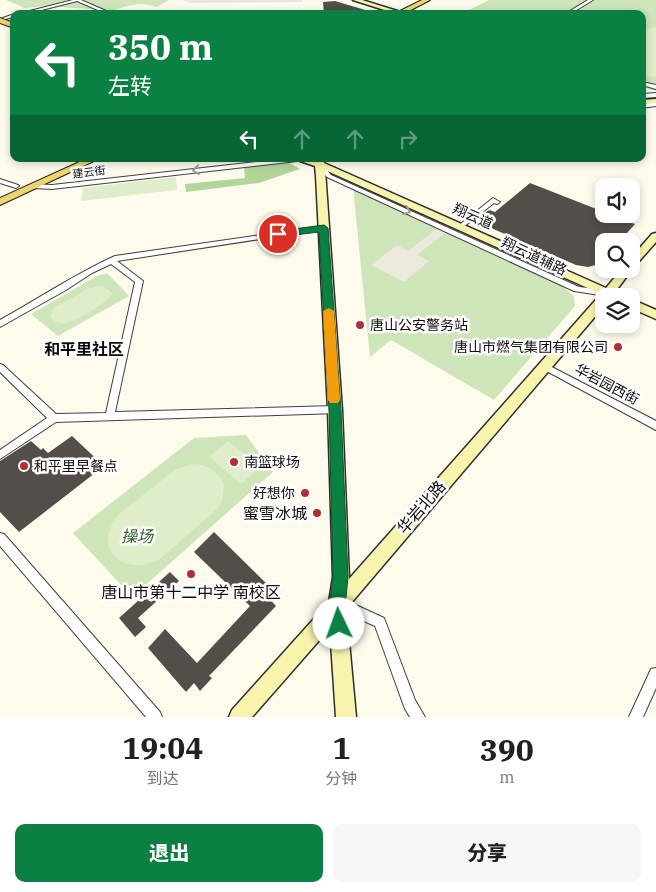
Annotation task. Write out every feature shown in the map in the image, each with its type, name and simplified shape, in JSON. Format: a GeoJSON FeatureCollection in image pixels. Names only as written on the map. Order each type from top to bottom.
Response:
{"type":"FeatureCollection","features":[{"type":"Feature","properties":{"kind":"main road"},"geometry":{"type":"LineString","coordinates":[[408,10],[430,2]]}},
{"type":"Feature","properties":{"kind":"main road"},"geometry":{"type":"LineString","coordinates":[[416,10],[430,2]]}},
{"type":"Feature","properties":{"kind":"main road"},"geometry":{"type":"LineString","coordinates":[[0,193],[69,162]]}},
{"type":"Feature","properties":{"kind":"main road"},"geometry":{"type":"LineString","coordinates":[[0,202],[86,162]]}},
{"type":"Feature","properties":{"kind":"street"},"geometry":{"type":"LineString","coordinates":[[37,10],[78,0],[102,10]]}},
{"type":"Feature","properties":{"kind":"street"},"geometry":{"type":"LineString","coordinates":[[356,0],[390,10]]}},
{"type":"Feature","properties":{"kind":"street"},"geometry":{"type":"LineString","coordinates":[[574,10],[591,0]]}},
{"type":"Feature","properties":{"kind":"street","name":"建云街"},"geometry":{"type":"LineString","coordinates":[[33,186],[52,187],[271,162]]}},
{"type":"Feature","properties":{"kind":"street"},"geometry":{"type":"LineString","coordinates":[[319,162],[322,176],[335,410],[340,577],[337,607],[346,717]]}},
{"type":"Feature","properties":{"kind":"street","name":"翔云道辅路"},"geometry":{"type":"LineString","coordinates":[[320,162],[329,176],[577,289],[595,293]]}},
{"type":"Feature","properties":{"kind":"street","name":"翔云道"},"geometry":{"type":"LineString","coordinates":[[321,162],[595,290]]}},
{"type":"Feature","properties":{"kind":"street"},"geometry":{"type":"LineString","coordinates":[[0,181],[16,186]]}},
{"type":"Feature","properties":{"kind":"street"},"geometry":{"type":"LineString","coordinates":[[460,227],[493,200],[498,202]]}},
{"type":"Feature","properties":{"kind":"street"},"geometry":{"type":"LineString","coordinates":[[0,324],[89,271],[111,261],[141,254],[324,228]]}},
{"type":"Feature","properties":{"kind":"street"},"geometry":{"type":"LineString","coordinates":[[640,255],[656,236]]}},
{"type":"Feature","properties":{"kind":"street"},"geometry":{"type":"LineString","coordinates":[[110,415],[139,281],[111,261]]}},
{"type":"Feature","properties":{"kind":"street"},"geometry":{"type":"LineString","coordinates":[[640,307],[656,315]]}},
{"type":"Feature","properties":{"kind":"street","name":"华岩北路"},"geometry":{"type":"LineString","coordinates":[[239,717],[337,607],[544,366],[595,310]]}},
{"type":"Feature","properties":{"kind":"street","name":"华岩园西街"},"geometry":{"type":"LineString","coordinates":[[544,366],[656,426]]}},
{"type":"Feature","properties":{"kind":"street"},"geometry":{"type":"LineString","coordinates":[[0,367],[54,418]]}},
{"type":"Feature","properties":{"kind":"street"},"geometry":{"type":"LineString","coordinates":[[0,455],[54,418],[335,410]]}},
{"type":"Feature","properties":{"kind":"street"},"geometry":{"type":"LineString","coordinates":[[0,538],[155,717]]}},
{"type":"Feature","properties":{"kind":"street"},"geometry":{"type":"LineString","coordinates":[[337,607],[358,612],[380,622],[410,704],[418,717]]}},
{"type":"Feature","properties":{"kind":"street"},"geometry":{"type":"LineString","coordinates":[[636,717],[656,674]]}},
{"type":"Feature","properties":{"kind":"shaded area"},"geometry":{"type":"Polygon","coordinates":[[[182,0],[302,0],[302,2],[191,3],[182,0]]]}},
{"type":"Feature","properties":{"kind":"shaded area"},"geometry":{"type":"Polygon","coordinates":[[[439,227],[447,231],[417,255],[429,261],[404,282],[371,265],[397,245],[408,251],[439,227]]]}},
{"type":"Feature","properties":{"kind":"green space"},"geometry":{"type":"Polygon","coordinates":[[[6,0],[169,0],[157,7],[138,4],[114,10],[44,6],[25,8],[6,0]]]}},
{"type":"Feature","properties":{"kind":"green space"},"geometry":{"type":"Polygon","coordinates":[[[489,0],[656,0],[656,91],[646,88],[646,10],[469,10],[489,0]]]}},
{"type":"Feature","properties":{"kind":"green space"},"geometry":{"type":"Polygon","coordinates":[[[656,27],[656,77],[646,76],[646,29],[656,27]]]}},
{"type":"Feature","properties":{"kind":"green space"},"geometry":{"type":"Polygon","coordinates":[[[288,162],[300,169],[259,183],[186,192],[185,184],[245,178],[244,167],[288,162]]]}},
{"type":"Feature","properties":{"kind":"green space"},"geometry":{"type":"Polygon","coordinates":[[[176,177],[177,190],[81,201],[83,188],[176,177]]]}},
{"type":"Feature","properties":{"kind":"green space"},"geometry":{"type":"Polygon","coordinates":[[[353,187],[558,283],[574,296],[575,306],[494,400],[391,340],[370,357],[353,187]]]}},
{"type":"Feature","properties":{"kind":"green space"},"geometry":{"type":"Polygon","coordinates":[[[107,273],[129,296],[58,336],[31,314],[97,276],[107,273]]]}},
{"type":"Feature","properties":{"kind":"green space"},"geometry":{"type":"Polygon","coordinates":[[[103,286],[112,293],[110,297],[92,311],[66,323],[54,321],[51,318],[52,310],[56,307],[89,288],[103,286]]]}},
{"type":"Feature","properties":{"kind":"green space","name":"操场"},"geometry":{"type":"Polygon","coordinates":[[[246,435],[273,472],[132,597],[73,533],[194,438],[246,435]]]}},
{"type":"Feature","properties":{"kind":"green space","name":"南篮球场"},"geometry":{"type":"Polygon","coordinates":[[[228,441],[260,467],[241,484],[209,457],[228,441]]]}},
{"type":"Feature","properties":{"kind":"green space"},"geometry":{"type":"Polygon","coordinates":[[[193,464],[203,465],[213,470],[220,477],[224,485],[222,501],[218,508],[160,559],[147,564],[135,565],[124,563],[115,557],[110,549],[108,539],[110,528],[118,515],[176,469],[193,464]]]}},
{"type":"Feature","properties":{"kind":"building"},"geometry":{"type":"Polygon","coordinates":[[[335,1],[365,10],[324,10],[323,2],[335,1]]]}},
{"type":"Feature","properties":{"kind":"building"},"geometry":{"type":"Polygon","coordinates":[[[530,183],[595,208],[595,223],[635,224],[627,233],[595,233],[595,265],[588,267],[576,265],[475,221],[489,210],[495,212],[530,183]]]}},
{"type":"Feature","properties":{"kind":"building"},"geometry":{"type":"Polygon","coordinates":[[[72,436],[104,466],[19,532],[0,512],[0,461],[31,441],[41,450],[43,448],[48,453],[72,436]]]}},
{"type":"Feature","properties":{"kind":"building"},"geometry":{"type":"Polygon","coordinates":[[[214,532],[271,588],[265,594],[276,606],[209,676],[212,678],[200,691],[194,683],[186,692],[148,648],[165,629],[197,663],[250,606],[194,552],[214,532]]]}},
{"type":"Feature","properties":{"kind":"building"},"geometry":{"type":"Polygon","coordinates":[[[170,572],[179,581],[138,618],[146,627],[135,637],[119,618],[170,572]]]}},
{"type":"Feature","properties":{"kind":"slow traffic"},"geometry":{"type":"LineString","coordinates":[[329,311],[334,400]]}},
{"type":"Feature","properties":{"kind":"place","name":"唐山公安警务站"},"geometry":{"type":"Point","coordinates":[360,325]}},
{"type":"Feature","properties":{"kind":"place","name":"唐山市燃气集团有限公司"},"geometry":{"type":"Point","coordinates":[618,347]}},
{"type":"Feature","properties":{"kind":"place","name":"南篮球场"},"geometry":{"type":"Point","coordinates":[234,462]}},
{"type":"Feature","properties":{"kind":"place","name":"和平里早餐点"},"geometry":{"type":"Point","coordinates":[24,466]}},
{"type":"Feature","properties":{"kind":"place","name":"好想你"},"geometry":{"type":"Point","coordinates":[305,493]}},
{"type":"Feature","properties":{"kind":"place","name":"蜜雪冰城"},"geometry":{"type":"Point","coordinates":[317,513]}},
{"type":"Feature","properties":{"kind":"place","name":"唐山市第十二中学 南校区"},"geometry":{"type":"Point","coordinates":[191,574]}},
{"type":"Feature","properties":{"kind":"district","name":"和平里社区"},"geometry":{"type":"Point","coordinates":[84,349]}},
{"type":"Feature","properties":{"kind":"route"},"geometry":{"type":"LineString","coordinates":[[278,234],[324,228],[335,410],[340,577],[337,607],[339,624]]}}]}
